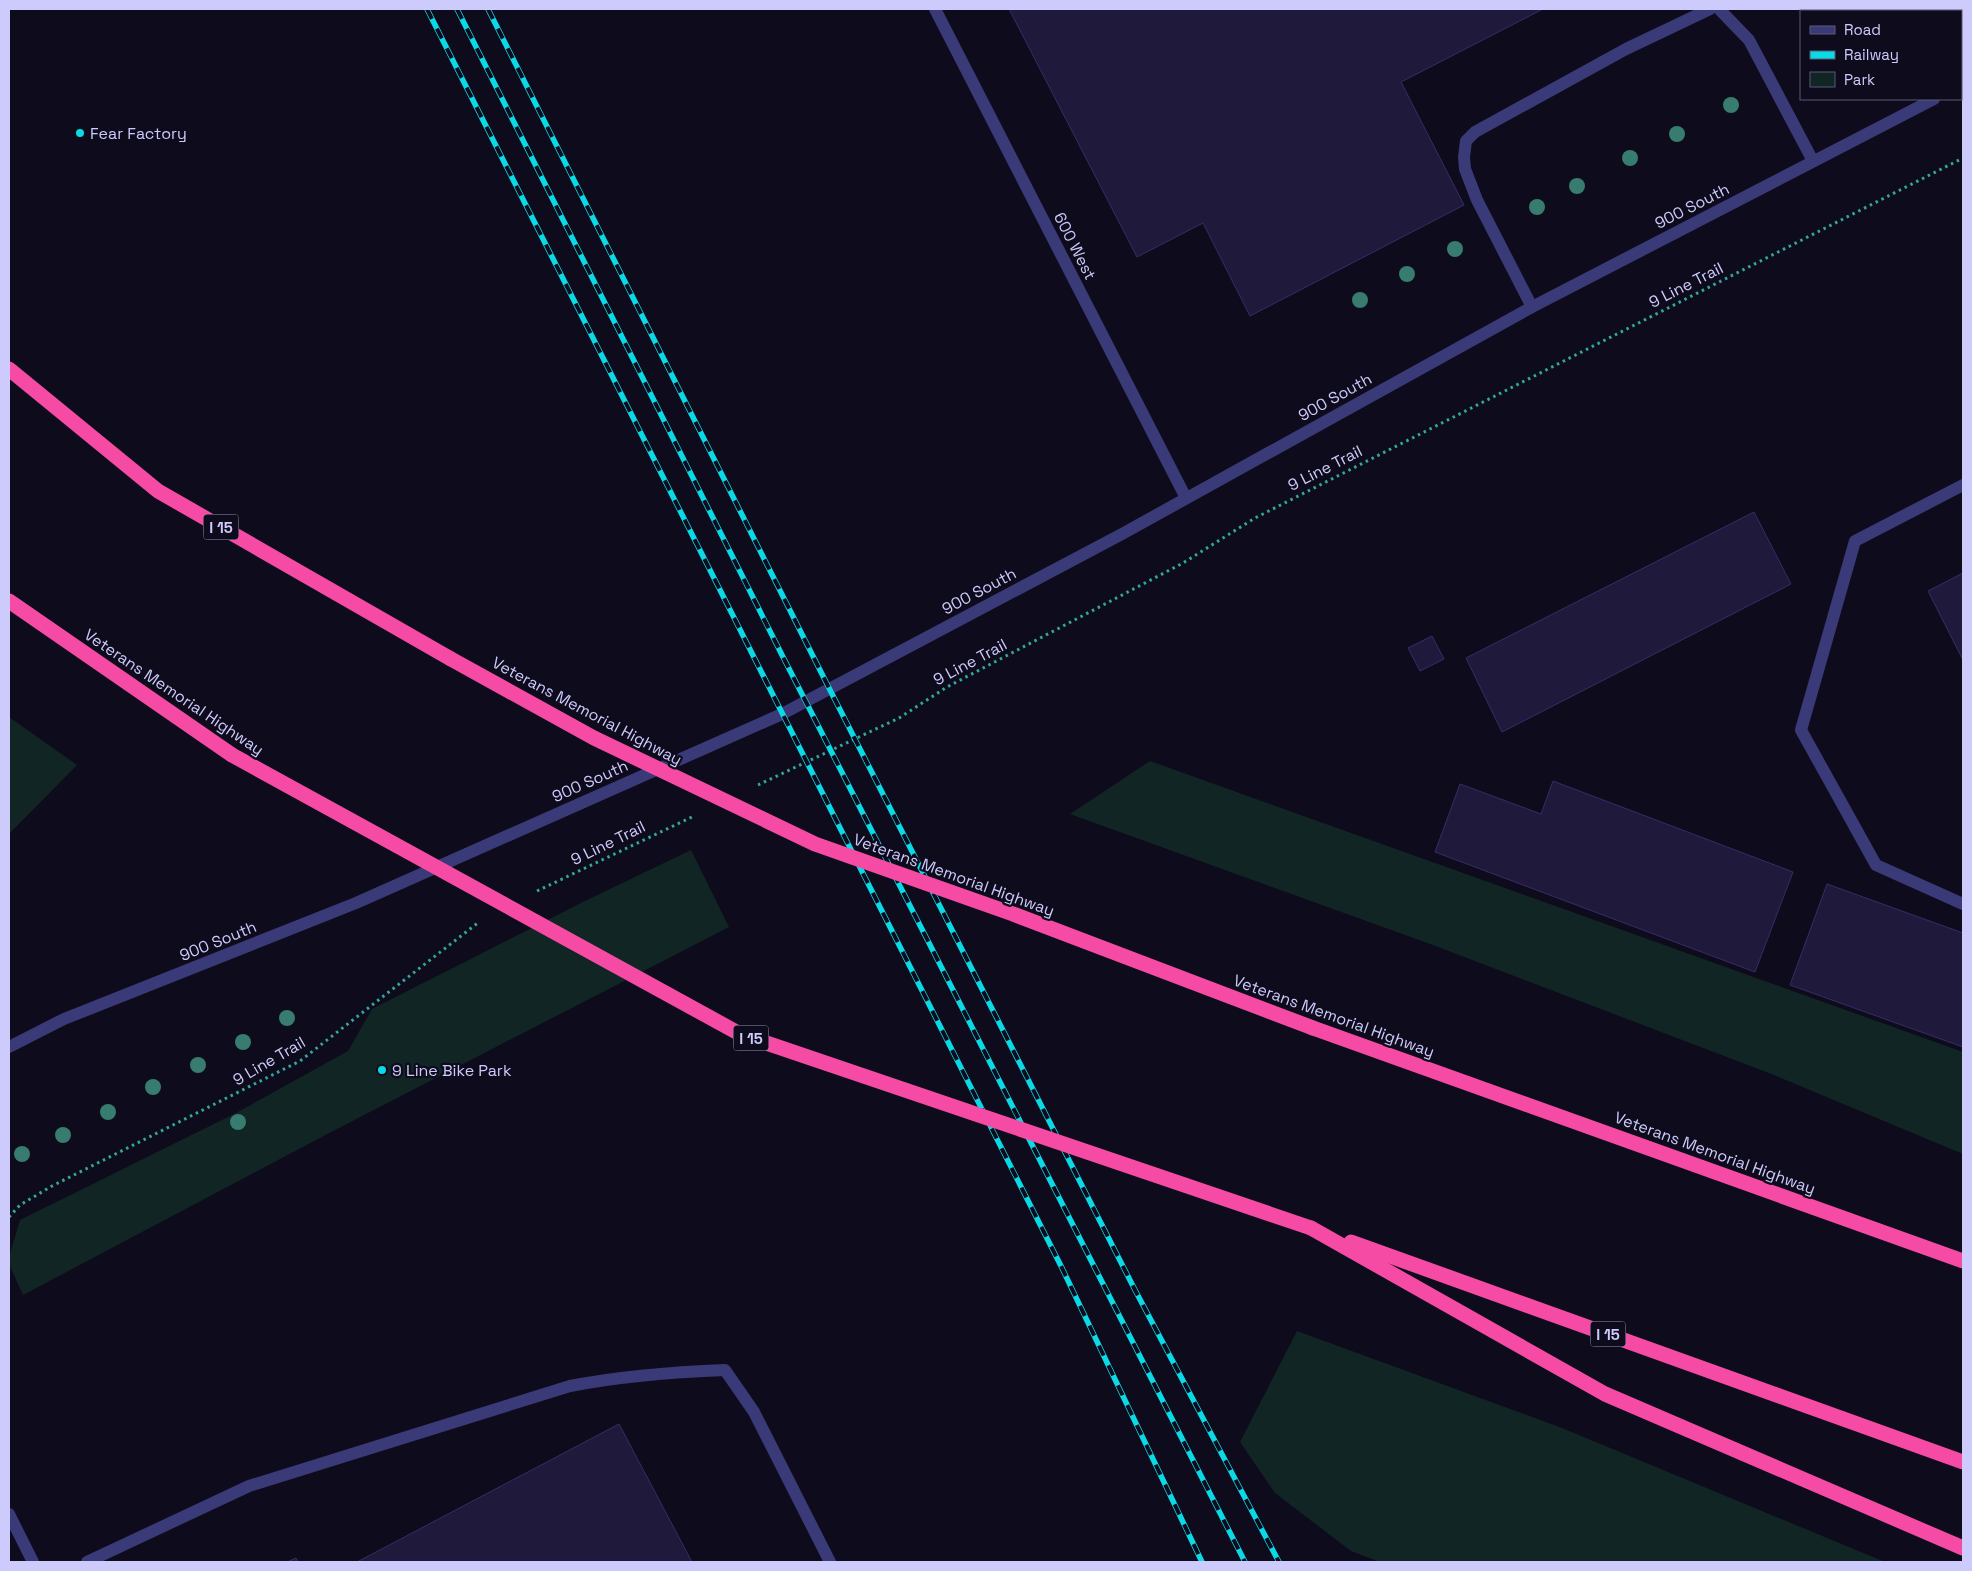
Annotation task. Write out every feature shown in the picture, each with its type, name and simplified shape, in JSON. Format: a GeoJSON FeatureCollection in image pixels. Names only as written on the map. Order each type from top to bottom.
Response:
{"type":"FeatureCollection","features":[{"type":"Feature","properties":{"kind":"highway","name":"Veterans Memorial Highway"},"geometry":{"type":"LineString","coordinates":[[9,369],[158,491],[594,738],[816,844],[1013,914],[1313,1028],[1963,1261]]}},
{"type":"Feature","properties":{"kind":"highway","name":"Veterans Memorial Highway"},"geometry":{"type":"LineString","coordinates":[[9,601],[232,755],[740,1034],[1312,1228],[1963,1462]]}},
{"type":"Feature","properties":{"kind":"highway"},"geometry":{"type":"LineString","coordinates":[[1312,1228],[1605,1394],[1963,1548]]}},
{"type":"Feature","properties":{"kind":"street","name":"600 West"},"geometry":{"type":"LineString","coordinates":[[935,9],[1186,498]]}},
{"type":"Feature","properties":{"kind":"street"},"geometry":{"type":"LineString","coordinates":[[1532,307],[1477,200],[1465,169],[1466,141],[1475,132],[1626,48],[1710,9]]}},
{"type":"Feature","properties":{"kind":"street"},"geometry":{"type":"LineString","coordinates":[[1719,9],[1749,40],[1813,161]]}},
{"type":"Feature","properties":{"kind":"street","name":"900 South"},"geometry":{"type":"LineString","coordinates":[[9,1047],[64,1019],[356,903],[782,714],[1186,498],[1532,307],[1932,100]]}},
{"type":"Feature","properties":{"kind":"street"},"geometry":{"type":"LineString","coordinates":[[1963,485],[1855,540],[1801,730],[1876,865],[1963,904]]}},
{"type":"Feature","properties":{"kind":"street"},"geometry":{"type":"LineString","coordinates":[[87,1562],[249,1486],[570,1386],[625,1376],[726,1370],[754,1412],[830,1562]]}},
{"type":"Feature","properties":{"kind":"street"},"geometry":{"type":"LineString","coordinates":[[9,1514],[33,1562]]}},
{"type":"Feature","properties":{"kind":"path","name":"9 Line Trail"},"geometry":{"type":"LineString","coordinates":[[755,787],[899,718],[946,688],[1183,563],[1255,518],[1963,158]]}},
{"type":"Feature","properties":{"kind":"path","name":"9 Line Trail"},"geometry":{"type":"LineString","coordinates":[[532,894],[694,816]]}},
{"type":"Feature","properties":{"kind":"path","name":"9 Line Trail"},"geometry":{"type":"LineString","coordinates":[[9,1218],[20,1206],[52,1186],[300,1061],[482,920]]}},
{"type":"Feature","properties":{"kind":"green space"},"geometry":{"type":"Polygon","coordinates":[[[9,717],[77,765],[9,834],[9,717]]]}},
{"type":"Feature","properties":{"kind":"green space"},"geometry":{"type":"Polygon","coordinates":[[[1150,761],[1963,1052],[1963,1154],[1774,1075],[1433,945],[1070,814],[1150,761]]]}},
{"type":"Feature","properties":{"kind":"green space","name":"9 Line Bike Park"},"geometry":{"type":"Polygon","coordinates":[[[691,850],[729,927],[335,1130],[23,1295],[9,1264],[9,1257],[20,1220],[236,1113],[348,1051],[372,1009],[585,901],[691,850]]]}},
{"type":"Feature","properties":{"kind":"green space"},"geometry":{"type":"Polygon","coordinates":[[[1297,1331],[1562,1428],[1885,1562],[1380,1562],[1351,1551],[1275,1493],[1240,1442],[1297,1331]]]}},
{"type":"Feature","properties":{"kind":"building"},"geometry":{"type":"Polygon","coordinates":[[[1009,9],[1543,9],[1401,82],[1464,205],[1250,316],[1203,223],[1137,257],[1009,9]]]}},
{"type":"Feature","properties":{"kind":"building"},"geometry":{"type":"Polygon","coordinates":[[[1754,512],[1791,584],[1502,732],[1466,658],[1754,512]]]}},
{"type":"Feature","properties":{"kind":"building"},"geometry":{"type":"Polygon","coordinates":[[[1963,573],[1963,660],[1928,591],[1963,573]]]}},
{"type":"Feature","properties":{"kind":"building"},"geometry":{"type":"Polygon","coordinates":[[[1432,636],[1444,659],[1420,671],[1408,648],[1432,636]]]}},
{"type":"Feature","properties":{"kind":"building"},"geometry":{"type":"Polygon","coordinates":[[[1553,781],[1793,872],[1755,972],[1435,852],[1460,784],[1541,814],[1553,781]]]}},
{"type":"Feature","properties":{"kind":"building"},"geometry":{"type":"Polygon","coordinates":[[[1827,884],[1963,933],[1963,1047],[1790,985],[1827,884]]]}},
{"type":"Feature","properties":{"kind":"building"},"geometry":{"type":"Polygon","coordinates":[[[619,1424],[692,1562],[357,1562],[619,1424]]]}},
{"type":"Feature","properties":{"kind":"building"},"geometry":{"type":"Polygon","coordinates":[[[296,1558],[298,1562],[287,1562],[296,1558]]]}},
{"type":"Feature","properties":{"kind":"railway"},"geometry":{"type":"LineString","coordinates":[[427,9],[1062,1268],[1202,1562]]}},
{"type":"Feature","properties":{"kind":"railway"},"geometry":{"type":"LineString","coordinates":[[457,9],[782,655],[1245,1562]]}},
{"type":"Feature","properties":{"kind":"railway"},"geometry":{"type":"LineString","coordinates":[[488,9],[829,688],[1135,1290],[1279,1562]]}},
{"type":"Feature","properties":{"kind":"place","name":"Fear Factory"},"geometry":{"type":"Point","coordinates":[80,133]}},
{"type":"Feature","properties":{"kind":"place","name":"9 Line Bike Park"},"geometry":{"type":"Point","coordinates":[382,1070]}}]}
